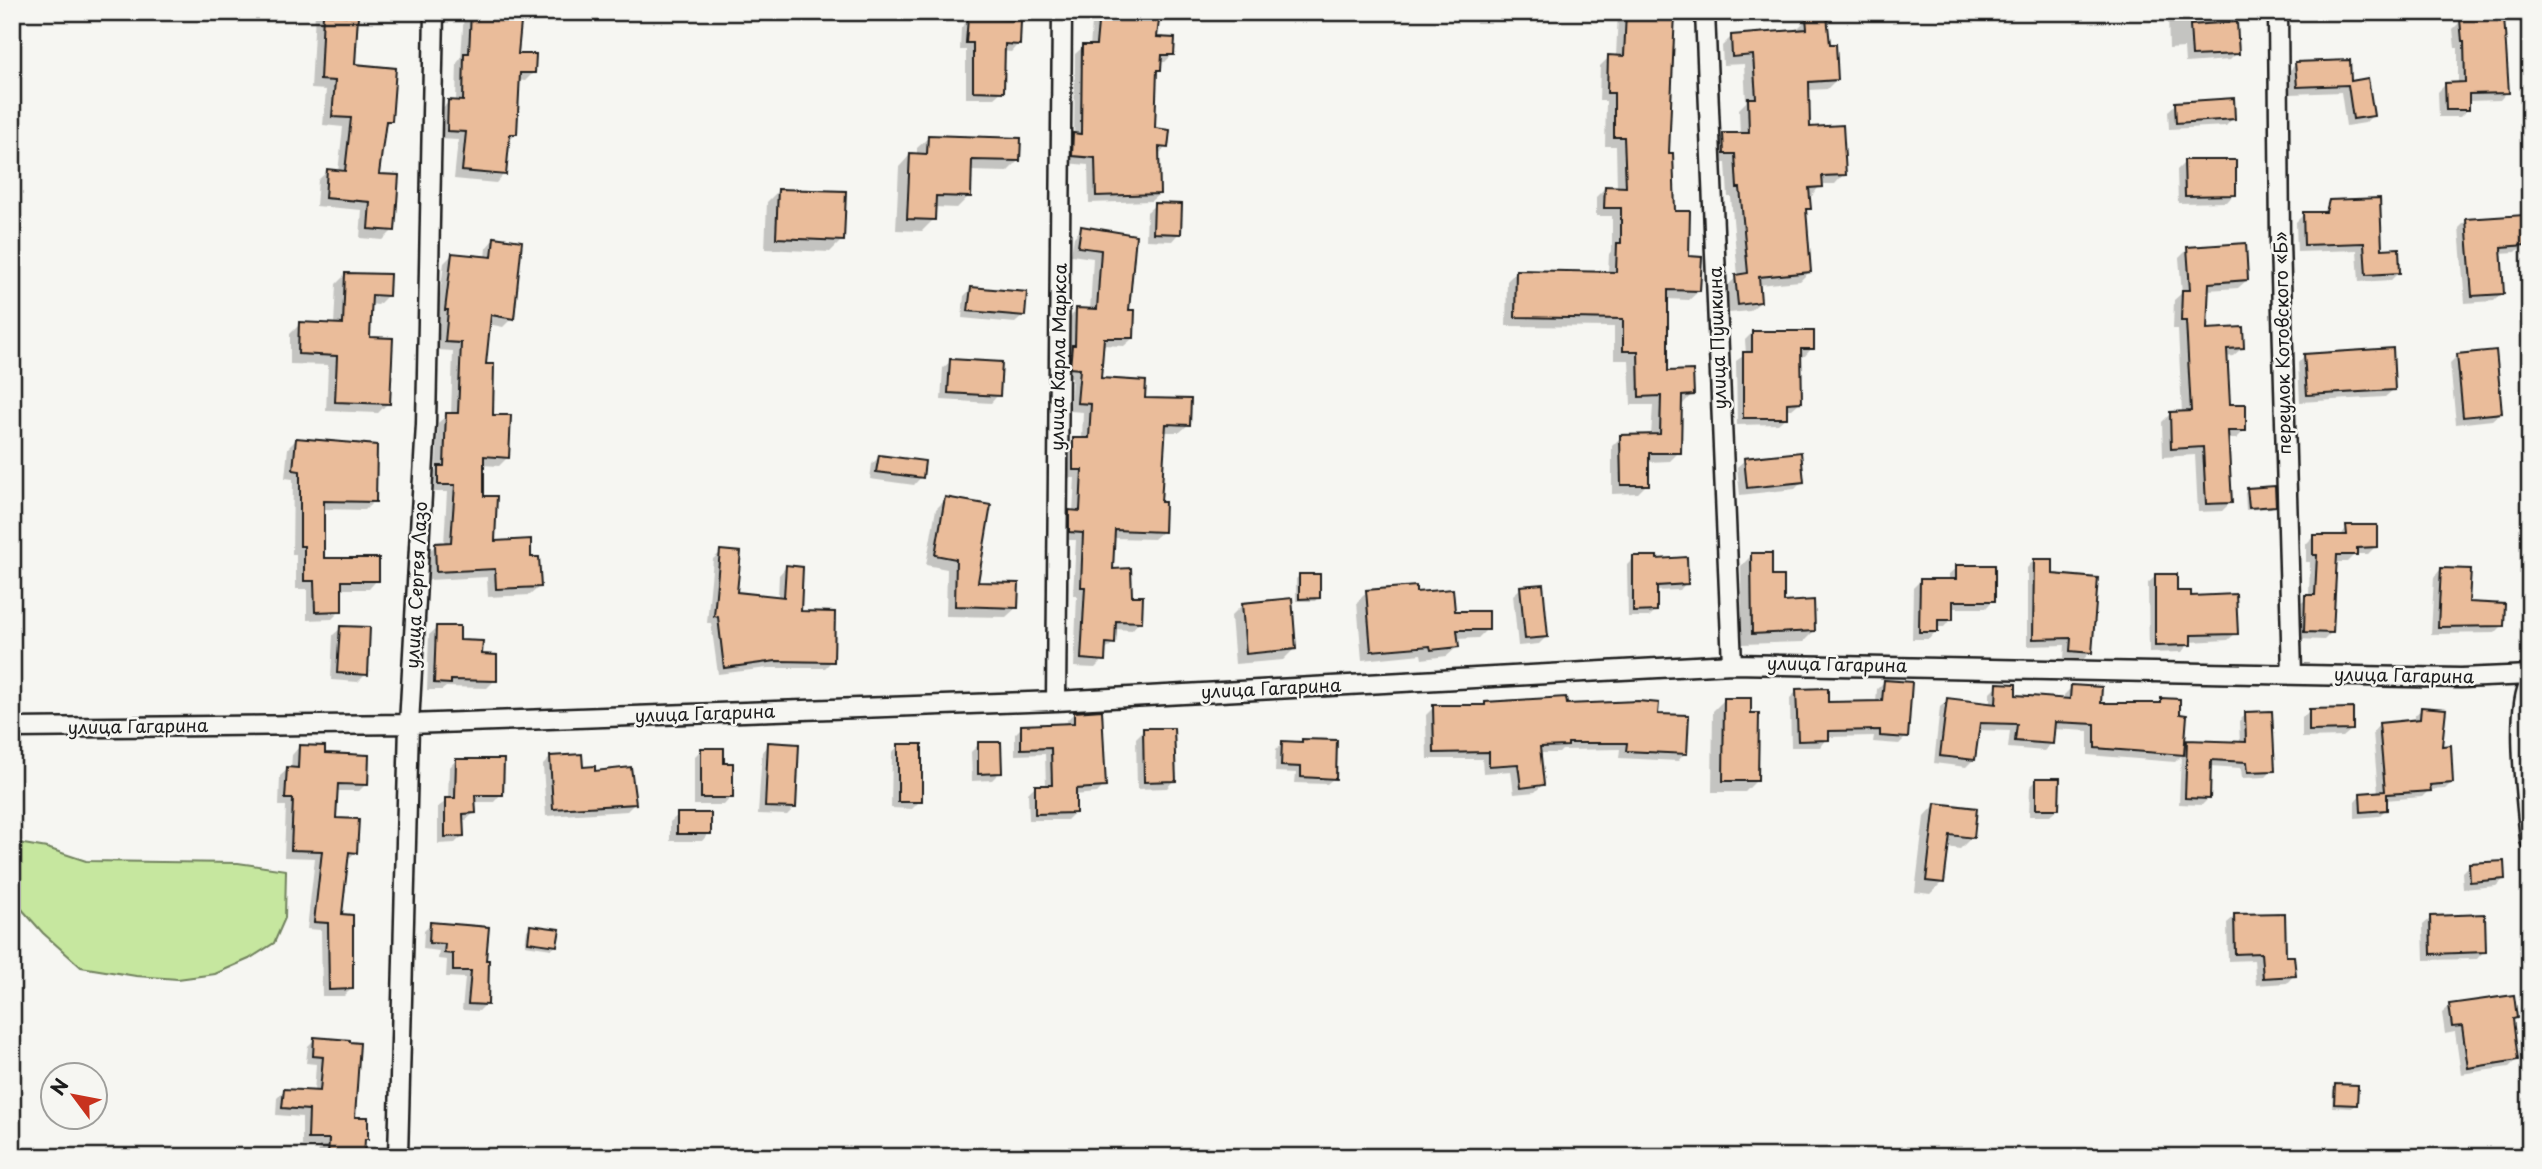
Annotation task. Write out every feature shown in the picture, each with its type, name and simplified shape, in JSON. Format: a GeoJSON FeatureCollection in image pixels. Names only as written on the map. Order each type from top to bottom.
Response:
{"type":"FeatureCollection","features":[{"type":"Feature","properties":{"kind":"street","name":"улица Сергея Лазо"},"geometry":{"type":"LineString","coordinates":[[398,1157],[409,724],[426,424],[434,12]]}},
{"type":"Feature","properties":{"kind":"street","name":"улица Карла Маркса"},"geometry":{"type":"LineString","coordinates":[[1056,701],[1062,12]]}},
{"type":"Feature","properties":{"kind":"street","name":"улица Пушкина"},"geometry":{"type":"LineString","coordinates":[[1705,12],[1732,664]]}},
{"type":"Feature","properties":{"kind":"street","name":"переулок Котовского «Б»"},"geometry":{"type":"LineString","coordinates":[[2278,12],[2280,241],[2292,674]]}},
{"type":"Feature","properties":{"kind":"street","name":"улица Гагарина"},"geometry":{"type":"LineString","coordinates":[[12,728],[409,724],[1056,701],[1732,664],[2461,678],[2530,675]]}},
{"type":"Feature","properties":{"kind":"street"},"geometry":{"type":"LineString","coordinates":[[2530,683],[2523,706],[2524,776],[2530,839]]}},
{"type":"Feature","properties":{"kind":"green space"},"geometry":{"type":"Polygon","coordinates":[[[12,842],[47,848],[86,861],[238,863],[286,870],[285,918],[274,943],[249,959],[215,974],[178,979],[136,976],[81,967],[43,933],[12,898],[12,842]]]}},
{"type":"Feature","properties":{"kind":"building"},"geometry":{"type":"Polygon","coordinates":[[[471,12],[522,12],[518,54],[536,54],[535,73],[520,73],[517,134],[510,134],[506,175],[462,171],[466,132],[447,131],[448,100],[463,101],[464,53],[469,53],[471,12]]]}},
{"type":"Feature","properties":{"kind":"building"},"geometry":{"type":"Polygon","coordinates":[[[1099,12],[1160,12],[1157,37],[1175,38],[1174,55],[1162,55],[1161,70],[1157,70],[1155,128],[1170,130],[1168,148],[1159,147],[1160,194],[1096,196],[1095,158],[1072,156],[1073,133],[1081,134],[1082,45],[1096,45],[1099,12]]]}},
{"type":"Feature","properties":{"kind":"building"},"geometry":{"type":"Polygon","coordinates":[[[1626,12],[1675,12],[1669,153],[1673,153],[1675,211],[1690,211],[1689,256],[1702,257],[1700,291],[1668,290],[1668,371],[1693,370],[1694,395],[1682,396],[1681,453],[1649,453],[1649,485],[1621,485],[1620,435],[1660,434],[1661,396],[1639,397],[1638,351],[1623,351],[1623,319],[1515,317],[1516,270],[1616,272],[1617,243],[1621,243],[1621,208],[1604,208],[1605,186],[1626,187],[1624,137],[1614,137],[1614,93],[1607,93],[1608,55],[1624,56],[1626,12]]]}},
{"type":"Feature","properties":{"kind":"building"},"geometry":{"type":"Polygon","coordinates":[[[323,14],[358,16],[355,64],[396,68],[392,121],[386,121],[379,174],[399,175],[395,231],[368,229],[370,202],[325,198],[327,169],[345,171],[351,118],[332,117],[335,81],[320,80],[323,14]]]}},
{"type":"Feature","properties":{"kind":"building"},"geometry":{"type":"Polygon","coordinates":[[[1827,16],[1830,44],[1836,44],[1838,80],[1809,82],[1810,127],[1843,125],[1846,175],[1822,176],[1823,187],[1809,188],[1811,209],[1806,209],[1811,272],[1759,277],[1761,302],[1738,305],[1735,275],[1748,273],[1735,154],[1724,154],[1723,133],[1749,133],[1748,98],[1756,98],[1753,55],[1732,57],[1731,35],[1807,29],[1806,17],[1827,16]]]}},
{"type":"Feature","properties":{"kind":"building"},"geometry":{"type":"Polygon","coordinates":[[[2504,16],[2509,93],[2469,94],[2469,110],[2446,110],[2445,83],[2465,82],[2464,41],[2460,19],[2504,16]]]}},
{"type":"Feature","properties":{"kind":"building"},"geometry":{"type":"Polygon","coordinates":[[[968,18],[1021,20],[1020,45],[1005,44],[1004,92],[973,91],[973,43],[966,43],[968,18]]]}},
{"type":"Feature","properties":{"kind":"building"},"geometry":{"type":"Polygon","coordinates":[[[2237,22],[2239,54],[2192,56],[2190,25],[2237,22]]]}},
{"type":"Feature","properties":{"kind":"building"},"geometry":{"type":"Polygon","coordinates":[[[2350,60],[2351,81],[2368,78],[2374,116],[2353,119],[2348,85],[2297,87],[2295,62],[2350,60]]]}},
{"type":"Feature","properties":{"kind":"building"},"geometry":{"type":"Polygon","coordinates":[[[2234,98],[2235,119],[2176,123],[2175,102],[2234,98]]]}},
{"type":"Feature","properties":{"kind":"building"},"geometry":{"type":"Polygon","coordinates":[[[928,135],[1021,138],[1020,161],[972,160],[971,197],[936,196],[935,220],[907,219],[910,153],[927,154],[928,135]]]}},
{"type":"Feature","properties":{"kind":"building"},"geometry":{"type":"Polygon","coordinates":[[[2184,160],[2236,160],[2236,195],[2185,196],[2184,160]]]}},
{"type":"Feature","properties":{"kind":"building"},"geometry":{"type":"Polygon","coordinates":[[[778,189],[846,191],[844,241],[776,238],[778,189]]]}},
{"type":"Feature","properties":{"kind":"building"},"geometry":{"type":"Polygon","coordinates":[[[2380,198],[2382,249],[2399,248],[2400,273],[2366,275],[2364,243],[2304,245],[2303,212],[2326,212],[2329,200],[2380,198]]]}},
{"type":"Feature","properties":{"kind":"building"},"geometry":{"type":"Polygon","coordinates":[[[1154,203],[1182,204],[1181,234],[1153,233],[1154,203]]]}},
{"type":"Feature","properties":{"kind":"building"},"geometry":{"type":"Polygon","coordinates":[[[2524,215],[2526,245],[2501,247],[2504,294],[2472,296],[2466,219],[2524,215]]]}},
{"type":"Feature","properties":{"kind":"building"},"geometry":{"type":"Polygon","coordinates":[[[1081,226],[1136,235],[1129,310],[1135,310],[1134,338],[1104,338],[1101,378],[1146,381],[1145,398],[1191,399],[1190,425],[1166,424],[1161,502],[1165,502],[1164,532],[1115,530],[1113,569],[1131,568],[1132,596],[1143,596],[1142,622],[1116,621],[1115,644],[1106,643],[1105,661],[1081,659],[1085,587],[1081,587],[1083,533],[1069,532],[1069,510],[1080,511],[1082,470],[1073,470],[1073,438],[1089,438],[1091,404],[1077,403],[1080,369],[1070,368],[1072,345],[1075,345],[1076,308],[1097,309],[1101,250],[1078,247],[1081,226]]]}},
{"type":"Feature","properties":{"kind":"building"},"geometry":{"type":"Polygon","coordinates":[[[494,237],[522,241],[514,319],[491,315],[486,364],[494,364],[493,415],[511,415],[509,458],[484,456],[484,496],[497,496],[495,541],[531,539],[531,557],[539,557],[541,587],[496,589],[495,569],[436,572],[435,543],[451,542],[455,485],[438,485],[438,466],[444,466],[446,413],[458,413],[461,343],[445,342],[448,310],[445,310],[452,253],[492,257],[494,237]]]}},
{"type":"Feature","properties":{"kind":"building"},"geometry":{"type":"Polygon","coordinates":[[[2246,243],[2248,280],[2209,283],[2207,329],[2243,327],[2244,348],[2227,349],[2230,404],[2246,404],[2246,431],[2228,431],[2232,503],[2206,504],[2203,447],[2171,449],[2170,412],[2191,411],[2186,321],[2181,321],[2182,290],[2190,290],[2187,247],[2246,243]]]}},
{"type":"Feature","properties":{"kind":"building"},"geometry":{"type":"Polygon","coordinates":[[[345,273],[390,274],[389,296],[372,295],[370,337],[393,338],[390,404],[335,402],[337,356],[298,354],[299,322],[343,324],[345,273]]]}},
{"type":"Feature","properties":{"kind":"building"},"geometry":{"type":"Polygon","coordinates":[[[971,287],[1027,292],[1025,316],[968,311],[971,287]]]}},
{"type":"Feature","properties":{"kind":"building"},"geometry":{"type":"Polygon","coordinates":[[[1752,331],[1814,331],[1814,349],[1801,349],[1802,402],[1787,403],[1787,418],[1743,418],[1743,352],[1752,352],[1752,331]]]}},
{"type":"Feature","properties":{"kind":"building"},"geometry":{"type":"Polygon","coordinates":[[[2393,348],[2395,390],[2307,395],[2304,354],[2393,348]]]}},
{"type":"Feature","properties":{"kind":"building"},"geometry":{"type":"Polygon","coordinates":[[[2496,350],[2502,413],[2463,417],[2457,354],[2496,350]]]}},
{"type":"Feature","properties":{"kind":"building"},"geometry":{"type":"Polygon","coordinates":[[[950,359],[1002,362],[1000,396],[948,393],[950,359]]]}},
{"type":"Feature","properties":{"kind":"building"},"geometry":{"type":"Polygon","coordinates":[[[296,438],[377,445],[376,502],[324,501],[324,558],[379,558],[379,581],[342,581],[342,611],[315,612],[314,581],[304,581],[304,546],[300,546],[300,471],[293,470],[296,438]]]}},
{"type":"Feature","properties":{"kind":"building"},"geometry":{"type":"Polygon","coordinates":[[[1801,452],[1804,482],[1747,488],[1744,458],[1801,452]]]}},
{"type":"Feature","properties":{"kind":"building"},"geometry":{"type":"Polygon","coordinates":[[[879,455],[925,461],[923,478],[876,472],[879,455]]]}},
{"type":"Feature","properties":{"kind":"building"},"geometry":{"type":"Polygon","coordinates":[[[2275,486],[2276,506],[2249,508],[2247,488],[2275,486]]]}},
{"type":"Feature","properties":{"kind":"building"},"geometry":{"type":"Polygon","coordinates":[[[945,497],[991,505],[978,582],[1019,583],[1018,608],[955,606],[956,559],[935,555],[945,497]]]}},
{"type":"Feature","properties":{"kind":"building"},"geometry":{"type":"Polygon","coordinates":[[[2346,525],[2377,525],[2377,547],[2357,548],[2357,555],[2337,555],[2333,633],[2304,632],[2305,595],[2315,595],[2317,555],[2313,555],[2313,535],[2347,535],[2346,525]]]}},
{"type":"Feature","properties":{"kind":"building"},"geometry":{"type":"Polygon","coordinates":[[[720,550],[741,552],[737,592],[784,597],[786,565],[803,567],[801,611],[835,612],[834,662],[776,661],[724,668],[718,617],[714,616],[720,550]]]}},
{"type":"Feature","properties":{"kind":"building"},"geometry":{"type":"Polygon","coordinates":[[[1751,553],[1772,553],[1772,576],[1784,576],[1784,602],[1814,600],[1815,631],[1752,634],[1751,553]]]}},
{"type":"Feature","properties":{"kind":"building"},"geometry":{"type":"Polygon","coordinates":[[[1633,556],[1657,556],[1657,559],[1687,557],[1688,584],[1657,586],[1657,611],[1633,612],[1633,556]]]}},
{"type":"Feature","properties":{"kind":"building"},"geometry":{"type":"Polygon","coordinates":[[[2034,559],[2053,559],[2053,574],[2098,578],[2092,653],[2070,651],[2071,638],[2033,639],[2034,559]]]}},
{"type":"Feature","properties":{"kind":"building"},"geometry":{"type":"Polygon","coordinates":[[[1956,565],[1995,565],[1995,601],[1953,601],[1953,620],[1938,620],[1938,632],[1919,632],[1920,579],[1956,579],[1956,565]]]}},
{"type":"Feature","properties":{"kind":"building"},"geometry":{"type":"Polygon","coordinates":[[[2441,568],[2471,569],[2469,602],[2505,604],[2504,626],[2438,627],[2441,568]]]}},
{"type":"Feature","properties":{"kind":"building"},"geometry":{"type":"Polygon","coordinates":[[[1299,574],[1320,574],[1320,598],[1299,599],[1299,574]]]}},
{"type":"Feature","properties":{"kind":"building"},"geometry":{"type":"Polygon","coordinates":[[[2155,574],[2177,574],[2177,591],[2191,591],[2191,596],[2236,594],[2238,634],[2191,635],[2191,645],[2155,646],[2155,574]]]}},
{"type":"Feature","properties":{"kind":"building"},"geometry":{"type":"Polygon","coordinates":[[[1543,584],[1548,637],[1525,639],[1520,586],[1543,584]]]}},
{"type":"Feature","properties":{"kind":"building"},"geometry":{"type":"Polygon","coordinates":[[[1416,586],[1416,592],[1453,589],[1455,611],[1489,611],[1489,630],[1457,630],[1459,647],[1431,650],[1430,646],[1371,651],[1366,590],[1416,586]]]}},
{"type":"Feature","properties":{"kind":"building"},"geometry":{"type":"Polygon","coordinates":[[[1292,598],[1296,649],[1246,654],[1242,603],[1292,598]]]}},
{"type":"Feature","properties":{"kind":"building"},"geometry":{"type":"Polygon","coordinates":[[[340,626],[370,627],[368,675],[337,673],[340,626]]]}},
{"type":"Feature","properties":{"kind":"building"},"geometry":{"type":"Polygon","coordinates":[[[436,626],[460,626],[460,640],[483,641],[482,654],[497,655],[497,681],[451,680],[451,684],[434,683],[436,626]]]}},
{"type":"Feature","properties":{"kind":"building"},"geometry":{"type":"Polygon","coordinates":[[[1884,680],[1912,682],[1908,738],[1880,736],[1880,730],[1829,731],[1829,740],[1798,741],[1796,689],[1828,688],[1828,702],[1882,701],[1884,680]]]}},
{"type":"Feature","properties":{"kind":"building"},"geometry":{"type":"Polygon","coordinates":[[[1997,683],[2016,684],[2016,695],[2070,699],[2071,685],[2102,687],[2101,703],[2161,703],[2161,698],[2180,699],[2180,714],[2187,715],[2184,755],[2095,748],[2095,724],[2055,722],[2053,744],[2015,741],[2017,724],[1980,723],[1975,760],[1940,756],[1947,698],[1996,704],[1997,683]]]}},
{"type":"Feature","properties":{"kind":"building"},"geometry":{"type":"Polygon","coordinates":[[[1566,697],[1567,704],[1638,701],[1659,703],[1658,714],[1689,715],[1687,754],[1626,751],[1627,743],[1568,743],[1568,746],[1540,747],[1544,785],[1521,788],[1518,764],[1489,766],[1489,752],[1434,753],[1433,705],[1485,705],[1485,702],[1566,697]]]}},
{"type":"Feature","properties":{"kind":"building"},"geometry":{"type":"Polygon","coordinates":[[[1724,698],[1751,698],[1751,713],[1759,713],[1758,781],[1723,781],[1724,698]]]}},
{"type":"Feature","properties":{"kind":"building"},"geometry":{"type":"Polygon","coordinates":[[[2421,707],[2446,709],[2442,746],[2451,745],[2453,783],[2430,785],[2431,791],[2387,794],[2387,810],[2361,812],[2360,793],[2385,791],[2379,723],[2420,719],[2421,707]]]}},
{"type":"Feature","properties":{"kind":"building"},"geometry":{"type":"Polygon","coordinates":[[[2353,708],[2353,730],[2309,731],[2309,709],[2353,708]]]}},
{"type":"Feature","properties":{"kind":"building"},"geometry":{"type":"Polygon","coordinates":[[[1102,710],[1106,787],[1076,789],[1076,813],[1035,814],[1035,785],[1052,785],[1051,748],[1021,749],[1021,725],[1074,723],[1074,712],[1102,710]]]}},
{"type":"Feature","properties":{"kind":"building"},"geometry":{"type":"Polygon","coordinates":[[[2272,711],[2275,771],[2248,772],[2247,762],[2211,760],[2210,799],[2185,798],[2187,740],[2246,742],[2245,712],[2272,711]]]}},
{"type":"Feature","properties":{"kind":"building"},"geometry":{"type":"Polygon","coordinates":[[[1143,728],[1174,728],[1176,781],[1144,782],[1143,728]]]}},
{"type":"Feature","properties":{"kind":"building"},"geometry":{"type":"Polygon","coordinates":[[[1302,739],[1337,740],[1336,779],[1301,777],[1301,767],[1281,766],[1282,741],[1302,742],[1302,739]]]}},
{"type":"Feature","properties":{"kind":"building"},"geometry":{"type":"Polygon","coordinates":[[[768,742],[799,744],[796,808],[765,807],[768,742]]]}},
{"type":"Feature","properties":{"kind":"building"},"geometry":{"type":"Polygon","coordinates":[[[978,742],[1001,742],[1002,773],[978,774],[978,742]]]}},
{"type":"Feature","properties":{"kind":"building"},"geometry":{"type":"Polygon","coordinates":[[[898,744],[922,744],[922,802],[898,802],[898,744]]]}},
{"type":"Feature","properties":{"kind":"building"},"geometry":{"type":"Polygon","coordinates":[[[299,745],[325,746],[325,753],[369,755],[368,785],[338,784],[336,818],[359,819],[357,853],[349,852],[342,914],[353,915],[353,989],[329,990],[328,923],[314,922],[322,851],[291,850],[293,799],[285,799],[287,767],[298,768],[299,745]]]}},
{"type":"Feature","properties":{"kind":"building"},"geometry":{"type":"Polygon","coordinates":[[[701,748],[724,748],[724,763],[733,763],[733,798],[701,798],[701,748]]]}},
{"type":"Feature","properties":{"kind":"building"},"geometry":{"type":"Polygon","coordinates":[[[582,754],[583,767],[595,766],[595,771],[631,767],[636,804],[553,809],[550,756],[582,754]]]}},
{"type":"Feature","properties":{"kind":"building"},"geometry":{"type":"Polygon","coordinates":[[[456,759],[504,759],[503,795],[475,795],[476,813],[463,814],[464,836],[445,837],[445,798],[455,798],[456,759]]]}},
{"type":"Feature","properties":{"kind":"building"},"geometry":{"type":"Polygon","coordinates":[[[2036,778],[2060,778],[2059,809],[2036,809],[2036,778]]]}},
{"type":"Feature","properties":{"kind":"building"},"geometry":{"type":"Polygon","coordinates":[[[1935,803],[1977,808],[1974,838],[1950,835],[1944,883],[1926,881],[1935,803]]]}},
{"type":"Feature","properties":{"kind":"building"},"geometry":{"type":"Polygon","coordinates":[[[677,813],[711,813],[711,834],[677,834],[677,813]]]}},
{"type":"Feature","properties":{"kind":"building"},"geometry":{"type":"Polygon","coordinates":[[[2504,861],[2505,879],[2470,882],[2469,863],[2504,861]]]}},
{"type":"Feature","properties":{"kind":"building"},"geometry":{"type":"Polygon","coordinates":[[[2285,913],[2286,956],[2294,956],[2296,976],[2263,978],[2261,953],[2235,954],[2234,914],[2285,913]]]}},
{"type":"Feature","properties":{"kind":"building"},"geometry":{"type":"Polygon","coordinates":[[[2485,914],[2486,952],[2431,954],[2430,916],[2485,914]]]}},
{"type":"Feature","properties":{"kind":"building"},"geometry":{"type":"Polygon","coordinates":[[[430,922],[489,927],[486,960],[489,960],[488,1005],[468,1004],[471,971],[453,971],[453,954],[444,953],[445,944],[429,943],[430,922]]]}},
{"type":"Feature","properties":{"kind":"building"},"geometry":{"type":"Polygon","coordinates":[[[530,925],[560,929],[557,946],[528,942],[530,925]]]}},
{"type":"Feature","properties":{"kind":"building"},"geometry":{"type":"Polygon","coordinates":[[[2514,995],[2517,1018],[2513,1019],[2518,1060],[2468,1068],[2462,1026],[2452,1027],[2449,1004],[2514,995]]]}},
{"type":"Feature","properties":{"kind":"building"},"geometry":{"type":"Polygon","coordinates":[[[314,1037],[360,1043],[355,1117],[368,1117],[368,1139],[365,1139],[364,1157],[328,1157],[329,1139],[308,1139],[309,1110],[282,1108],[284,1089],[320,1091],[323,1057],[313,1056],[314,1037]]]}},
{"type":"Feature","properties":{"kind":"building"},"geometry":{"type":"Polygon","coordinates":[[[2335,1084],[2358,1085],[2357,1105],[2334,1104],[2335,1084]]]}}]}
